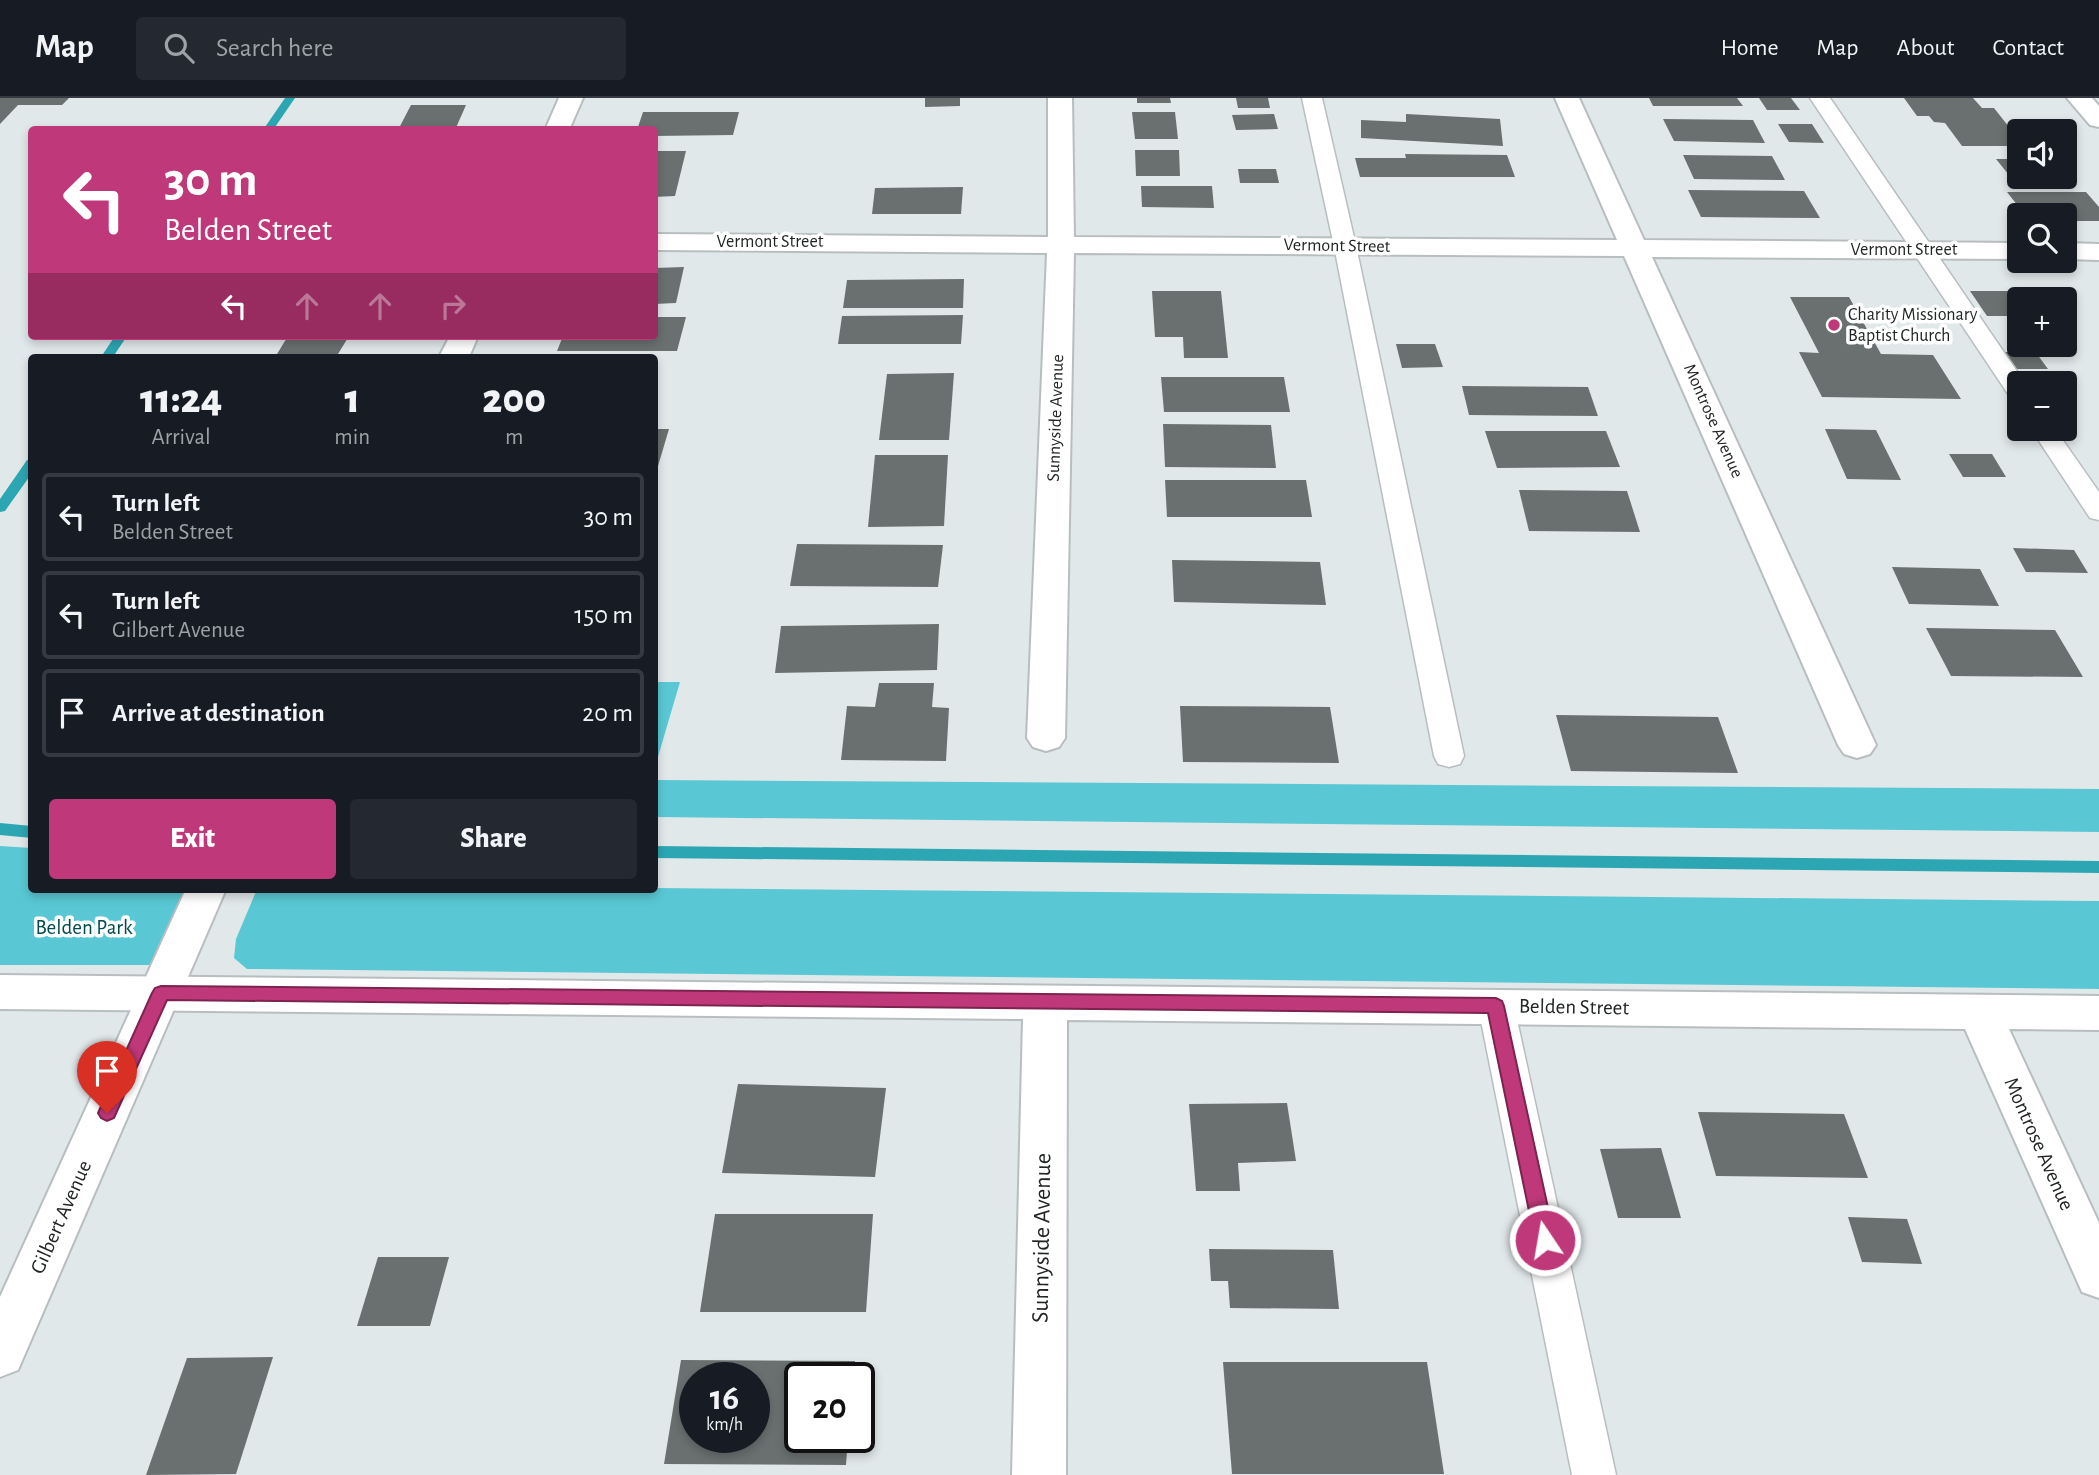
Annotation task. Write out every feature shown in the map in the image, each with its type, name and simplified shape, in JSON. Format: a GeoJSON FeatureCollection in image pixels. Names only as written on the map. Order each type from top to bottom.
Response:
{"type":"FeatureCollection","features":[{"type":"Feature","properties":{"kind":"street"},"geometry":{"type":"LineString","coordinates":[[559,126],[571,98]]}},
{"type":"Feature","properties":{"kind":"street","name":"Sunnyside Avenue"},"geometry":{"type":"LineString","coordinates":[[1046,738],[1061,243],[1060,98]]}},
{"type":"Feature","properties":{"kind":"street","name":"Montrose Avenue"},"geometry":{"type":"LineString","coordinates":[[1567,98],[1857,745]]}},
{"type":"Feature","properties":{"kind":"street"},"geometry":{"type":"LineString","coordinates":[[2079,98],[2099,120]]}},
{"type":"Feature","properties":{"kind":"street","name":"Vermont Street"},"geometry":{"type":"LineString","coordinates":[[658,242],[2007,251]]}},
{"type":"Feature","properties":{"kind":"street"},"geometry":{"type":"LineString","coordinates":[[2077,251],[2099,252]]}},
{"type":"Feature","properties":{"kind":"street","name":"Gilbert Avenue"},"geometry":{"type":"LineString","coordinates":[[0,1353],[204,893]]}},
{"type":"Feature","properties":{"kind":"street","name":"Belden Street"},"geometry":{"type":"LineString","coordinates":[[0,992],[2099,1013]]}},
{"type":"Feature","properties":{"kind":"street","name":"Sunnyside Avenue"},"geometry":{"type":"LineString","coordinates":[[1040,1475],[1045,1001]]}},
{"type":"Feature","properties":{"kind":"street","name":"Montrose Avenue"},"geometry":{"type":"LineString","coordinates":[[1979,1011],[2099,1276]]}},
{"type":"Feature","properties":{"kind":"lane"},"geometry":{"type":"LineString","coordinates":[[1312,98],[1450,756]]}},
{"type":"Feature","properties":{"kind":"lane"},"geometry":{"type":"LineString","coordinates":[[1820,98],[2007,375]]}},
{"type":"Feature","properties":{"kind":"lane"},"geometry":{"type":"LineString","coordinates":[[2051,441],[2099,512]]}},
{"type":"Feature","properties":{"kind":"lane"},"geometry":{"type":"LineString","coordinates":[[1496,1006],[1594,1475]]}},
{"type":"Feature","properties":{"kind":"green space"},"geometry":{"type":"Polygon","coordinates":[[[658,682],[680,682],[658,757],[658,682]]]}},
{"type":"Feature","properties":{"kind":"green space"},"geometry":{"type":"Polygon","coordinates":[[[658,780],[2099,789],[2099,832],[658,817],[658,780]]]}},
{"type":"Feature","properties":{"kind":"green space","name":"Belden Park"},"geometry":{"type":"Polygon","coordinates":[[[0,846],[28,848],[28,893],[182,893],[152,965],[0,965],[0,846]]]}},
{"type":"Feature","properties":{"kind":"green space"},"geometry":{"type":"Polygon","coordinates":[[[658,888],[2099,901],[2099,989],[247,969],[234,958],[236,939],[255,893],[658,893],[658,888]]]}},
{"type":"Feature","properties":{"kind":"building"},"geometry":{"type":"Polygon","coordinates":[[[0,98],[69,98],[62,105],[18,105],[0,124],[0,98]]]}},
{"type":"Feature","properties":{"kind":"building"},"geometry":{"type":"Polygon","coordinates":[[[925,98],[960,98],[960,106],[925,107],[925,98]]]}},
{"type":"Feature","properties":{"kind":"building"},"geometry":{"type":"Polygon","coordinates":[[[1137,98],[1170,98],[1171,103],[1137,103],[1137,98]]]}},
{"type":"Feature","properties":{"kind":"building"},"geometry":{"type":"Polygon","coordinates":[[[1236,98],[1268,98],[1270,108],[1238,108],[1236,98]]]}},
{"type":"Feature","properties":{"kind":"building"},"geometry":{"type":"Polygon","coordinates":[[[1649,98],[1737,98],[1743,106],[1653,106],[1649,98]]]}},
{"type":"Feature","properties":{"kind":"building"},"geometry":{"type":"Polygon","coordinates":[[[1759,98],[1791,98],[1800,110],[1767,110],[1759,98]]]}},
{"type":"Feature","properties":{"kind":"building"},"geometry":{"type":"Polygon","coordinates":[[[1904,98],[1973,98],[1982,108],[1994,108],[2007,124],[2007,146],[1962,146],[1945,123],[1934,122],[1929,116],[1917,116],[1904,98]]]}},
{"type":"Feature","properties":{"kind":"building"},"geometry":{"type":"Polygon","coordinates":[[[411,105],[466,105],[457,126],[400,126],[411,105]]]}},
{"type":"Feature","properties":{"kind":"building"},"geometry":{"type":"Polygon","coordinates":[[[643,112],[739,112],[733,135],[658,136],[658,126],[638,126],[643,112]]]}},
{"type":"Feature","properties":{"kind":"building"},"geometry":{"type":"Polygon","coordinates":[[[1132,112],[1175,112],[1178,139],[1135,139],[1132,112]]]}},
{"type":"Feature","properties":{"kind":"building"},"geometry":{"type":"Polygon","coordinates":[[[1274,114],[1278,129],[1236,130],[1232,115],[1274,114]]]}},
{"type":"Feature","properties":{"kind":"building"},"geometry":{"type":"Polygon","coordinates":[[[1406,114],[1500,119],[1503,146],[1361,138],[1361,120],[1406,122],[1406,114]]]}},
{"type":"Feature","properties":{"kind":"building"},"geometry":{"type":"Polygon","coordinates":[[[1663,119],[1753,120],[1765,143],[1674,141],[1663,119]]]}},
{"type":"Feature","properties":{"kind":"building"},"geometry":{"type":"Polygon","coordinates":[[[1778,124],[1812,124],[1824,143],[1789,142],[1778,124]]]}},
{"type":"Feature","properties":{"kind":"building"},"geometry":{"type":"Polygon","coordinates":[[[1135,150],[1179,150],[1180,176],[1136,176],[1135,150]]]}},
{"type":"Feature","properties":{"kind":"building"},"geometry":{"type":"Polygon","coordinates":[[[658,151],[686,151],[675,196],[658,197],[658,151]]]}},
{"type":"Feature","properties":{"kind":"building"},"geometry":{"type":"Polygon","coordinates":[[[1405,154],[1507,155],[1515,177],[1360,177],[1355,158],[1406,158],[1405,154]]]}},
{"type":"Feature","properties":{"kind":"building"},"geometry":{"type":"Polygon","coordinates":[[[1683,155],[1772,156],[1785,180],[1694,179],[1683,155]]]}},
{"type":"Feature","properties":{"kind":"building"},"geometry":{"type":"Polygon","coordinates":[[[1996,159],[2007,159],[2007,173],[1996,159]]]}},
{"type":"Feature","properties":{"kind":"building"},"geometry":{"type":"Polygon","coordinates":[[[1238,169],[1276,169],[1279,183],[1240,183],[1238,169]]]}},
{"type":"Feature","properties":{"kind":"building"},"geometry":{"type":"Polygon","coordinates":[[[1141,186],[1212,186],[1214,208],[1142,207],[1141,186]]]}},
{"type":"Feature","properties":{"kind":"building"},"geometry":{"type":"Polygon","coordinates":[[[963,187],[961,214],[872,214],[875,188],[963,187]]]}},
{"type":"Feature","properties":{"kind":"building"},"geometry":{"type":"Polygon","coordinates":[[[1688,190],[1804,191],[1820,218],[1701,217],[1688,190]]]}},
{"type":"Feature","properties":{"kind":"building"},"geometry":{"type":"Polygon","coordinates":[[[2007,192],[2086,192],[2099,207],[2099,221],[2077,221],[2077,203],[2016,203],[2007,192]]]}},
{"type":"Feature","properties":{"kind":"building"},"geometry":{"type":"Polygon","coordinates":[[[684,267],[676,303],[658,304],[658,268],[684,267]]]}},
{"type":"Feature","properties":{"kind":"building"},"geometry":{"type":"Polygon","coordinates":[[[964,279],[963,308],[843,308],[847,280],[964,279]]]}},
{"type":"Feature","properties":{"kind":"building"},"geometry":{"type":"Polygon","coordinates":[[[1152,291],[1221,291],[1228,358],[1184,358],[1183,337],[1155,337],[1152,291]]]}},
{"type":"Feature","properties":{"kind":"building"},"geometry":{"type":"Polygon","coordinates":[[[1970,291],[2007,291],[2007,316],[1987,316],[1970,291]]]}},
{"type":"Feature","properties":{"kind":"building","name":"Charity Missionary Baptist Church"},"geometry":{"type":"Polygon","coordinates":[[[1790,297],[1849,297],[1881,354],[1933,355],[1961,399],[1822,397],[1799,352],[1819,353],[1790,297]]]}},
{"type":"Feature","properties":{"kind":"building"},"geometry":{"type":"Polygon","coordinates":[[[963,315],[961,344],[838,344],[842,316],[963,315]]]}},
{"type":"Feature","properties":{"kind":"building"},"geometry":{"type":"Polygon","coordinates":[[[658,317],[686,317],[677,351],[557,351],[561,340],[658,340],[658,317]]]}},
{"type":"Feature","properties":{"kind":"building"},"geometry":{"type":"Polygon","coordinates":[[[286,340],[347,340],[338,354],[277,354],[286,340]]]}},
{"type":"Feature","properties":{"kind":"building"},"geometry":{"type":"Polygon","coordinates":[[[1396,344],[1435,344],[1443,367],[1402,368],[1396,344]]]}},
{"type":"Feature","properties":{"kind":"building"},"geometry":{"type":"Polygon","coordinates":[[[2009,357],[2039,357],[2048,369],[2017,369],[2009,357]]]}},
{"type":"Feature","properties":{"kind":"building"},"geometry":{"type":"Polygon","coordinates":[[[954,373],[949,440],[879,440],[887,374],[954,373]]]}},
{"type":"Feature","properties":{"kind":"building"},"geometry":{"type":"Polygon","coordinates":[[[1161,377],[1284,377],[1290,412],[1164,412],[1161,377]]]}},
{"type":"Feature","properties":{"kind":"building"},"geometry":{"type":"Polygon","coordinates":[[[1462,386],[1588,387],[1598,416],[1469,415],[1462,386]]]}},
{"type":"Feature","properties":{"kind":"building"},"geometry":{"type":"Polygon","coordinates":[[[1163,424],[1271,425],[1276,468],[1165,467],[1163,424]]]}},
{"type":"Feature","properties":{"kind":"building"},"geometry":{"type":"Polygon","coordinates":[[[658,429],[669,429],[658,466],[658,429]]]}},
{"type":"Feature","properties":{"kind":"building"},"geometry":{"type":"Polygon","coordinates":[[[1825,429],[1876,430],[1901,480],[1847,479],[1825,429]]]}},
{"type":"Feature","properties":{"kind":"building"},"geometry":{"type":"Polygon","coordinates":[[[1485,431],[1606,431],[1620,467],[1497,468],[1485,431]]]}},
{"type":"Feature","properties":{"kind":"building"},"geometry":{"type":"Polygon","coordinates":[[[1949,454],[1992,454],[2006,477],[1963,477],[1949,454]]]}},
{"type":"Feature","properties":{"kind":"building"},"geometry":{"type":"Polygon","coordinates":[[[875,455],[948,455],[944,526],[868,527],[875,455]]]}},
{"type":"Feature","properties":{"kind":"building"},"geometry":{"type":"Polygon","coordinates":[[[1165,480],[1306,480],[1312,517],[1167,517],[1165,480]]]}},
{"type":"Feature","properties":{"kind":"building"},"geometry":{"type":"Polygon","coordinates":[[[1519,490],[1627,491],[1640,532],[1529,531],[1519,490]]]}},
{"type":"Feature","properties":{"kind":"building"},"geometry":{"type":"Polygon","coordinates":[[[797,544],[943,545],[938,587],[790,586],[797,544]]]}},
{"type":"Feature","properties":{"kind":"building"},"geometry":{"type":"Polygon","coordinates":[[[2013,548],[2074,550],[2088,573],[2026,572],[2013,548]]]}},
{"type":"Feature","properties":{"kind":"building"},"geometry":{"type":"Polygon","coordinates":[[[1172,560],[1320,562],[1326,605],[1174,602],[1172,560]]]}},
{"type":"Feature","properties":{"kind":"building"},"geometry":{"type":"Polygon","coordinates":[[[1892,567],[1980,569],[1999,606],[1909,604],[1892,567]]]}},
{"type":"Feature","properties":{"kind":"building"},"geometry":{"type":"Polygon","coordinates":[[[939,624],[937,670],[775,673],[781,626],[939,624]]]}},
{"type":"Feature","properties":{"kind":"building"},"geometry":{"type":"Polygon","coordinates":[[[1926,628],[2055,630],[2083,677],[1951,676],[1926,628]]]}},
{"type":"Feature","properties":{"kind":"building"},"geometry":{"type":"Polygon","coordinates":[[[879,683],[934,683],[932,707],[949,708],[946,761],[841,760],[847,706],[875,707],[879,683]]]}},
{"type":"Feature","properties":{"kind":"building"},"geometry":{"type":"Polygon","coordinates":[[[1180,706],[1330,707],[1339,763],[1183,762],[1180,706]]]}},
{"type":"Feature","properties":{"kind":"building"},"geometry":{"type":"Polygon","coordinates":[[[1556,715],[1718,717],[1738,773],[1571,771],[1556,715]]]}},
{"type":"Feature","properties":{"kind":"building"},"geometry":{"type":"Polygon","coordinates":[[[738,1084],[886,1088],[875,1177],[722,1173],[738,1084]]]}},
{"type":"Feature","properties":{"kind":"building"},"geometry":{"type":"Polygon","coordinates":[[[1287,1103],[1296,1161],[1238,1163],[1240,1191],[1196,1191],[1189,1104],[1287,1103]]]}},
{"type":"Feature","properties":{"kind":"building"},"geometry":{"type":"Polygon","coordinates":[[[1698,1112],[1844,1114],[1868,1178],[1716,1176],[1698,1112]]]}},
{"type":"Feature","properties":{"kind":"building"},"geometry":{"type":"Polygon","coordinates":[[[1661,1148],[1681,1218],[1618,1218],[1600,1149],[1661,1148]]]}},
{"type":"Feature","properties":{"kind":"building"},"geometry":{"type":"Polygon","coordinates":[[[715,1214],[873,1214],[866,1312],[700,1312],[715,1214]]]}},
{"type":"Feature","properties":{"kind":"building"},"geometry":{"type":"Polygon","coordinates":[[[1848,1217],[1907,1219],[1922,1264],[1862,1262],[1848,1217]]]}},
{"type":"Feature","properties":{"kind":"building"},"geometry":{"type":"Polygon","coordinates":[[[1209,1249],[1333,1250],[1339,1309],[1230,1308],[1228,1281],[1211,1281],[1209,1249]]]}},
{"type":"Feature","properties":{"kind":"building"},"geometry":{"type":"Polygon","coordinates":[[[378,1257],[449,1257],[430,1326],[357,1326],[378,1257]]]}},
{"type":"Feature","properties":{"kind":"building"},"geometry":{"type":"Polygon","coordinates":[[[273,1357],[236,1474],[146,1475],[187,1358],[273,1357]]]}},
{"type":"Feature","properties":{"kind":"building"},"geometry":{"type":"Polygon","coordinates":[[[681,1360],[855,1361],[784,1362],[784,1453],[847,1453],[846,1465],[664,1464],[679,1372],[679,1453],[770,1453],[770,1362],[681,1360]]]}},
{"type":"Feature","properties":{"kind":"building"},"geometry":{"type":"Polygon","coordinates":[[[1223,1362],[1427,1362],[1444,1474],[1232,1474],[1223,1362]]]}},
{"type":"Feature","properties":{"kind":"waterway"},"geometry":{"type":"LineString","coordinates":[[271,126],[290,98]]}},
{"type":"Feature","properties":{"kind":"waterway"},"geometry":{"type":"LineString","coordinates":[[109,354],[118,340]]}},
{"type":"Feature","properties":{"kind":"waterway"},"geometry":{"type":"LineString","coordinates":[[0,508],[28,469]]}},
{"type":"Feature","properties":{"kind":"waterway"},"geometry":{"type":"LineString","coordinates":[[0,829],[28,832]]}},
{"type":"Feature","properties":{"kind":"waterway"},"geometry":{"type":"LineString","coordinates":[[658,852],[2099,867]]}},
{"type":"Feature","properties":{"kind":"place","name":"Charity Missionary Baptist Church"},"geometry":{"type":"Point","coordinates":[1834,325]}},
{"type":"Feature","properties":{"kind":"route"},"geometry":{"type":"LineString","coordinates":[[107,1113],[161,993],[1496,1006],[1545,1240]]}}]}
